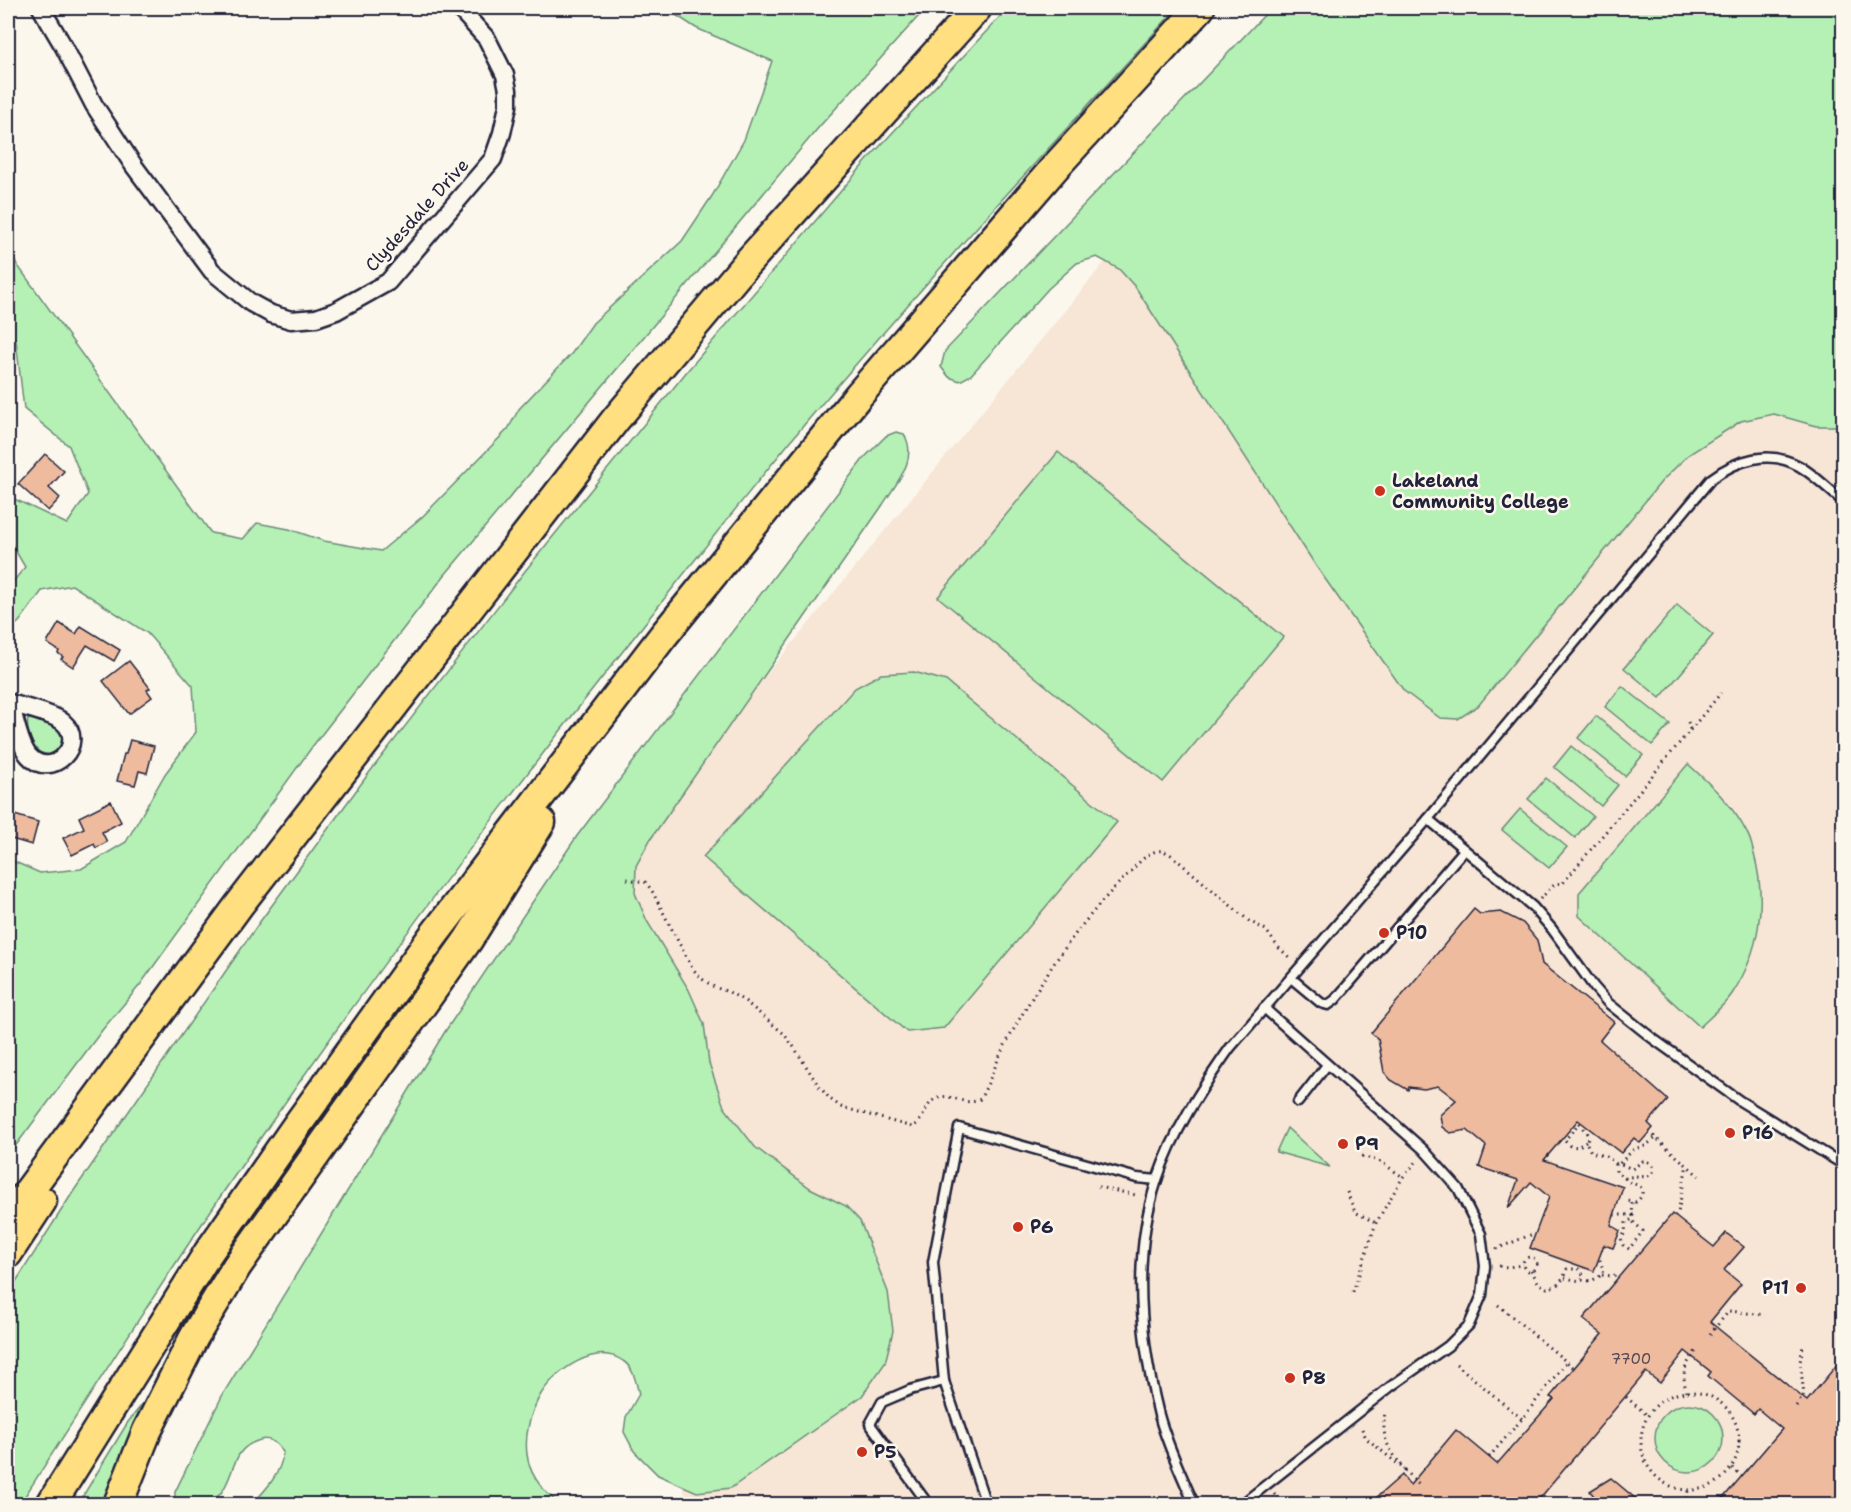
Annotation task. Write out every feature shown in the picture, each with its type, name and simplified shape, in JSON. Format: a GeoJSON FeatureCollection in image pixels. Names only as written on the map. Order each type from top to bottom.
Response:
{"type":"FeatureCollection","features":[{"type":"Feature","properties":{"kind":"highway"},"geometry":{"type":"LineString","coordinates":[[8,1219],[239,905],[406,693],[616,419],[747,263],[977,8]]}},
{"type":"Feature","properties":{"kind":"highway"},"geometry":{"type":"LineString","coordinates":[[51,1504],[208,1253],[282,1147],[434,936],[663,636],[858,396],[1057,165],[1200,8]]}},
{"type":"Feature","properties":{"kind":"highway"},"geometry":{"type":"LineString","coordinates":[[118,1504],[143,1441],[194,1337],[237,1266],[468,940],[618,696]]}},
{"type":"Feature","properties":{"kind":"highway"},"geometry":{"type":"LineString","coordinates":[[8,1253],[239,905]]}},
{"type":"Feature","properties":{"kind":"street","name":"Clydesdale Drive"},"geometry":{"type":"LineString","coordinates":[[40,8],[64,47],[94,105],[134,166],[212,271],[252,303],[270,314],[291,320],[316,318],[336,311],[388,282],[492,159],[502,133],[508,106],[505,75],[487,39],[459,8]]}},
{"type":"Feature","properties":{"kind":"lane"},"geometry":{"type":"LineString","coordinates":[[1194,1504],[1159,1417],[1144,1342],[1142,1254],[1157,1180],[1186,1114],[1206,1081],[1230,1048],[1428,819],[1711,479],[1723,470],[1750,459],[1765,457],[1781,459],[1799,466],[1844,502]]}},
{"type":"Feature","properties":{"kind":"lane"},"geometry":{"type":"LineString","coordinates":[[1428,819],[1533,907],[1552,928],[1608,1003],[1652,1038],[1740,1101],[1844,1165]]}},
{"type":"Feature","properties":{"kind":"lane"},"geometry":{"type":"LineString","coordinates":[[1291,978],[1321,1003],[1328,1005],[1335,1000],[1464,850]]}},
{"type":"Feature","properties":{"kind":"lane"},"geometry":{"type":"LineString","coordinates":[[1242,1504],[1390,1387],[1448,1346],[1470,1325],[1483,1292],[1485,1266],[1481,1234],[1458,1188],[1425,1151],[1264,1008]]}},
{"type":"Feature","properties":{"kind":"lane"},"geometry":{"type":"LineString","coordinates":[[1298,1102],[1326,1065]]}},
{"type":"Feature","properties":{"kind":"lane"},"geometry":{"type":"LineString","coordinates":[[986,1504],[945,1381],[933,1262],[959,1128],[1137,1178],[1157,1180]]}},
{"type":"Feature","properties":{"kind":"lane"},"geometry":{"type":"LineString","coordinates":[[928,1504],[870,1424],[882,1402],[910,1390],[945,1381]]}},
{"type":"Feature","properties":{"kind":"path"},"geometry":{"type":"LineString","coordinates":[[1533,907],[1555,884],[1563,883],[1720,693]]}},
{"type":"Feature","properties":{"kind":"path"},"geometry":{"type":"LineString","coordinates":[[1688,722],[1690,729]]}},
{"type":"Feature","properties":{"kind":"path"},"geometry":{"type":"LineString","coordinates":[[627,879],[645,882],[651,889],[684,954],[702,979],[746,1002],[783,1033],[830,1099],[841,1107],[912,1127],[921,1120],[930,1104],[937,1098],[944,1097],[969,1103],[980,1099],[1034,992],[1067,941],[1110,892],[1152,852],[1164,850],[1171,855],[1249,921],[1266,930],[1277,946],[1291,959]]}},
{"type":"Feature","properties":{"kind":"path"},"geometry":{"type":"LineString","coordinates":[[1586,1141],[1578,1147],[1570,1146],[1565,1140],[1579,1123],[1588,1135],[1586,1141],[1591,1152],[1604,1155],[1616,1164],[1632,1169],[1643,1161],[1648,1161],[1654,1169],[1647,1177],[1625,1178]]}},
{"type":"Feature","properties":{"kind":"path"},"geometry":{"type":"LineString","coordinates":[[1649,1132],[1699,1176]]}},
{"type":"Feature","properties":{"kind":"path"},"geometry":{"type":"LineString","coordinates":[[1621,1164],[1634,1149],[1645,1146],[1656,1138]]}},
{"type":"Feature","properties":{"kind":"path"},"geometry":{"type":"LineString","coordinates":[[1362,1156],[1381,1161],[1403,1177]]}},
{"type":"Feature","properties":{"kind":"path"},"geometry":{"type":"LineString","coordinates":[[1353,1292],[1376,1223],[1403,1177],[1419,1158]]}},
{"type":"Feature","properties":{"kind":"path"},"geometry":{"type":"LineString","coordinates":[[1616,1164],[1616,1172],[1628,1182],[1637,1183],[1641,1188],[1642,1196],[1632,1203]]}},
{"type":"Feature","properties":{"kind":"path"},"geometry":{"type":"LineString","coordinates":[[1675,1216],[1678,1213],[1687,1164]]}},
{"type":"Feature","properties":{"kind":"path"},"geometry":{"type":"LineString","coordinates":[[1098,1187],[1136,1195]]}},
{"type":"Feature","properties":{"kind":"path"},"geometry":{"type":"LineString","coordinates":[[1347,1192],[1355,1212],[1376,1223]]}},
{"type":"Feature","properties":{"kind":"path"},"geometry":{"type":"LineString","coordinates":[[1626,1201],[1632,1203]]}},
{"type":"Feature","properties":{"kind":"path"},"geometry":{"type":"LineString","coordinates":[[1632,1203],[1634,1215],[1632,1221]]}},
{"type":"Feature","properties":{"kind":"path"},"geometry":{"type":"LineString","coordinates":[[1614,1215],[1634,1215]]}},
{"type":"Feature","properties":{"kind":"path"},"geometry":{"type":"LineString","coordinates":[[1632,1221],[1643,1231],[1629,1250],[1623,1245],[1621,1238],[1625,1233],[1626,1222],[1632,1221]]}},
{"type":"Feature","properties":{"kind":"path"},"geometry":{"type":"LineString","coordinates":[[1496,1250],[1533,1234]]}},
{"type":"Feature","properties":{"kind":"path"},"geometry":{"type":"LineString","coordinates":[[1523,1265],[1525,1259],[1533,1257],[1537,1265],[1531,1270]]}},
{"type":"Feature","properties":{"kind":"path"},"geometry":{"type":"LineString","coordinates":[[1599,1257],[1602,1275]]}},
{"type":"Feature","properties":{"kind":"path"},"geometry":{"type":"LineString","coordinates":[[1523,1265],[1526,1269],[1531,1270],[1539,1284],[1547,1288],[1555,1286],[1565,1278],[1567,1269],[1579,1269],[1583,1274],[1582,1280]]}},
{"type":"Feature","properties":{"kind":"path"},"geometry":{"type":"LineString","coordinates":[[1499,1266],[1523,1265]]}},
{"type":"Feature","properties":{"kind":"path"},"geometry":{"type":"LineString","coordinates":[[1565,1278],[1591,1281],[1602,1275],[1617,1274]]}},
{"type":"Feature","properties":{"kind":"path"},"geometry":{"type":"LineString","coordinates":[[1498,1305],[1574,1368]]}},
{"type":"Feature","properties":{"kind":"path"},"geometry":{"type":"LineString","coordinates":[[1710,1334],[1729,1311],[1765,1315]]}},
{"type":"Feature","properties":{"kind":"path"},"geometry":{"type":"LineString","coordinates":[[1796,1406],[1804,1395],[1800,1362],[1803,1346]]}},
{"type":"Feature","properties":{"kind":"path"},"geometry":{"type":"LineString","coordinates":[[1686,1392],[1683,1377],[1685,1366],[1696,1351]]}},
{"type":"Feature","properties":{"kind":"path"},"geometry":{"type":"LineString","coordinates":[[1489,1457],[1566,1362]]}},
{"type":"Feature","properties":{"kind":"path"},"geometry":{"type":"LineString","coordinates":[[1456,1364],[1522,1419]]}},
{"type":"Feature","properties":{"kind":"path"},"geometry":{"type":"LineString","coordinates":[[1686,1392],[1702,1393],[1716,1399],[1728,1410],[1736,1423],[1740,1438],[1738,1454],[1732,1468],[1720,1481],[1705,1489],[1688,1491],[1664,1483],[1646,1465],[1641,1448],[1641,1431],[1648,1415],[1658,1403],[1671,1395],[1686,1392]]}},
{"type":"Feature","properties":{"kind":"path"},"geometry":{"type":"LineString","coordinates":[[1626,1397],[1648,1415]]}},
{"type":"Feature","properties":{"kind":"path"},"geometry":{"type":"LineString","coordinates":[[1385,1412],[1383,1428],[1387,1446],[1419,1485]]}},
{"type":"Feature","properties":{"kind":"path"},"geometry":{"type":"LineString","coordinates":[[1362,1429],[1366,1438],[1405,1470]]}},
{"type":"Feature","properties":{"kind":"path"},"geometry":{"type":"LineString","coordinates":[[1732,1468],[1742,1476]]}},
{"type":"Feature","properties":{"kind":"path"},"geometry":{"type":"LineString","coordinates":[[1684,1504],[1688,1491]]}},
{"type":"Feature","properties":{"kind":"path"},"geometry":{"type":"LineString","coordinates":[[1274,1494],[1282,1504]]}},
{"type":"Feature","properties":{"kind":"shaded area","name":"Lakeland Community College"},"geometry":{"type":"Polygon","coordinates":[[[1313,8],[1843,83],[1843,1504],[689,1504],[577,1218],[583,899],[1313,8]]]}},
{"type":"Feature","properties":{"kind":"green space"},"geometry":{"type":"Polygon","coordinates":[[[665,8],[926,8],[819,127],[444,576],[312,747],[140,985],[103,1029],[8,1156],[8,859],[40,873],[81,869],[126,842],[165,774],[196,732],[193,686],[147,633],[72,585],[42,591],[19,622],[8,631],[8,588],[25,567],[8,538],[8,496],[67,524],[88,494],[69,446],[24,409],[16,340],[8,331],[8,252],[211,533],[243,539],[257,523],[289,529],[324,541],[381,551],[423,516],[508,429],[519,409],[572,353],[593,323],[682,241],[712,196],[744,140],[772,61],[696,28],[665,8]]]}},
{"type":"Feature","properties":{"kind":"green space"},"geometry":{"type":"Polygon","coordinates":[[[1008,8],[1177,8],[1037,160],[809,419],[592,691],[444,883],[301,1080],[165,1279],[20,1504],[8,1504],[8,1294],[73,1192],[259,923],[369,773],[525,571],[688,370],[870,157],[1008,8]]]}},
{"type":"Feature","properties":{"kind":"green space"},"geometry":{"type":"Polygon","coordinates":[[[1271,8],[1843,8],[1843,426],[1816,426],[1774,414],[1741,421],[1688,455],[1661,482],[1478,706],[1458,719],[1440,718],[1404,691],[1316,566],[1136,288],[1119,269],[1097,257],[1077,263],[1048,289],[971,375],[960,381],[949,377],[941,367],[945,351],[1271,8]]]}},
{"type":"Feature","properties":{"kind":"green space"},"geometry":{"type":"Polygon","coordinates":[[[896,432],[904,434],[909,453],[899,480],[650,840],[636,866],[635,893],[647,921],[689,990],[704,1024],[709,1063],[724,1107],[755,1147],[810,1188],[846,1206],[860,1221],[888,1292],[893,1331],[885,1363],[862,1396],[731,1488],[697,1492],[658,1475],[634,1451],[624,1432],[626,1417],[639,1394],[634,1376],[623,1361],[612,1356],[601,1355],[577,1361],[556,1376],[541,1394],[531,1417],[526,1443],[530,1467],[540,1485],[559,1504],[252,1504],[272,1480],[282,1459],[283,1452],[278,1446],[271,1440],[264,1439],[244,1448],[239,1454],[223,1490],[210,1504],[175,1504],[175,1492],[223,1394],[446,1030],[577,836],[864,458],[886,436],[896,432]]]}},
{"type":"Feature","properties":{"kind":"green space"},"geometry":{"type":"Polygon","coordinates":[[[1058,452],[1283,637],[1163,782],[938,597],[1058,452]]]}},
{"type":"Feature","properties":{"kind":"green space"},"geometry":{"type":"Polygon","coordinates":[[[1677,605],[1713,635],[1660,698],[1624,668],[1677,605]]]}},
{"type":"Feature","properties":{"kind":"green space"},"geometry":{"type":"Polygon","coordinates":[[[914,672],[946,681],[1117,822],[944,1028],[907,1032],[703,857],[855,688],[881,674],[914,672]]]}},
{"type":"Feature","properties":{"kind":"green space"},"geometry":{"type":"Polygon","coordinates":[[[1622,686],[1670,724],[1652,745],[1605,707],[1622,686]]]}},
{"type":"Feature","properties":{"kind":"green space"},"geometry":{"type":"Polygon","coordinates":[[[1596,716],[1643,755],[1625,776],[1578,738],[1596,716]]]}},
{"type":"Feature","properties":{"kind":"green space"},"geometry":{"type":"Polygon","coordinates":[[[28,719],[55,726],[62,734],[63,740],[59,750],[49,755],[38,752],[30,736],[28,719]]]}},
{"type":"Feature","properties":{"kind":"green space"},"geometry":{"type":"Polygon","coordinates":[[[1571,746],[1618,785],[1601,806],[1554,767],[1571,746]]]}},
{"type":"Feature","properties":{"kind":"green space"},"geometry":{"type":"Polygon","coordinates":[[[1688,764],[1705,779],[1735,813],[1748,835],[1758,872],[1760,890],[1755,944],[1742,978],[1729,998],[1700,1027],[1579,916],[1579,893],[1688,764]]]}},
{"type":"Feature","properties":{"kind":"green space"},"geometry":{"type":"Polygon","coordinates":[[[1546,778],[1593,816],[1575,838],[1528,799],[1546,778]]]}},
{"type":"Feature","properties":{"kind":"green space"},"geometry":{"type":"Polygon","coordinates":[[[1520,809],[1567,847],[1549,868],[1502,830],[1520,809]]]}},
{"type":"Feature","properties":{"kind":"green space"},"geometry":{"type":"Polygon","coordinates":[[[1287,1128],[1330,1167],[1276,1152],[1287,1128]]]}},
{"type":"Feature","properties":{"kind":"green space"},"geometry":{"type":"Polygon","coordinates":[[[148,1397],[153,1401],[110,1504],[78,1504],[128,1422],[148,1397]]]}},
{"type":"Feature","properties":{"kind":"green space"},"geometry":{"type":"Polygon","coordinates":[[[1689,1404],[1702,1407],[1713,1414],[1720,1425],[1723,1438],[1720,1451],[1713,1462],[1702,1469],[1689,1472],[1676,1469],[1665,1462],[1658,1451],[1655,1438],[1658,1425],[1665,1414],[1676,1407],[1689,1404]]]}},
{"type":"Feature","properties":{"kind":"building"},"geometry":{"type":"Polygon","coordinates":[[[45,454],[64,471],[49,488],[60,498],[48,511],[18,484],[45,454]]]}},
{"type":"Feature","properties":{"kind":"building"},"geometry":{"type":"Polygon","coordinates":[[[59,623],[76,634],[81,626],[120,650],[114,661],[87,645],[73,667],[61,659],[63,657],[58,653],[59,651],[47,643],[59,623]]]}},
{"type":"Feature","properties":{"kind":"building"},"geometry":{"type":"Polygon","coordinates":[[[129,661],[150,688],[147,690],[152,697],[129,714],[103,681],[129,661]]]}},
{"type":"Feature","properties":{"kind":"building"},"geometry":{"type":"Polygon","coordinates":[[[130,740],[154,746],[147,773],[139,771],[135,785],[117,781],[130,740]]]}},
{"type":"Feature","properties":{"kind":"building"},"geometry":{"type":"Polygon","coordinates":[[[111,801],[121,822],[102,832],[107,842],[96,848],[94,844],[72,855],[63,838],[84,828],[79,817],[111,801]]]}},
{"type":"Feature","properties":{"kind":"building"},"geometry":{"type":"Polygon","coordinates":[[[8,813],[38,822],[32,845],[8,838],[8,813]]]}},
{"type":"Feature","properties":{"kind":"building"},"geometry":{"type":"Polygon","coordinates":[[[1474,909],[1480,914],[1501,912],[1523,923],[1537,940],[1542,964],[1614,1022],[1600,1040],[1668,1100],[1648,1123],[1653,1128],[1640,1143],[1634,1138],[1621,1153],[1578,1120],[1544,1160],[1623,1187],[1611,1225],[1620,1231],[1613,1248],[1604,1245],[1594,1271],[1530,1248],[1549,1197],[1531,1182],[1508,1208],[1518,1180],[1479,1167],[1486,1146],[1467,1130],[1450,1133],[1442,1127],[1440,1115],[1456,1100],[1438,1086],[1424,1089],[1409,1087],[1408,1090],[1391,1080],[1384,1072],[1378,1039],[1371,1033],[1474,909]]]}},
{"type":"Feature","properties":{"kind":"building"},"geometry":{"type":"Polygon","coordinates":[[[1672,1214],[1714,1247],[1726,1233],[1744,1247],[1724,1270],[1741,1284],[1710,1322],[1807,1401],[1844,1356],[1844,1504],[1718,1504],[1782,1429],[1758,1409],[1754,1414],[1708,1376],[1711,1372],[1685,1351],[1660,1383],[1646,1372],[1535,1504],[1369,1504],[1402,1475],[1410,1485],[1456,1430],[1497,1464],[1554,1399],[1550,1397],[1602,1334],[1583,1319],[1672,1214]]]}},
{"type":"Feature","properties":{"kind":"building"},"geometry":{"type":"Polygon","coordinates":[[[1611,1478],[1642,1504],[1600,1504],[1590,1491],[1611,1478]]]}},
{"type":"Feature","properties":{"kind":"place","name":"Lakeland Community College"},"geometry":{"type":"Point","coordinates":[1380,491]}},
{"type":"Feature","properties":{"kind":"place","name":"P10"},"geometry":{"type":"Point","coordinates":[1384,933]}},
{"type":"Feature","properties":{"kind":"place","name":"P16"},"geometry":{"type":"Point","coordinates":[1730,1133]}},
{"type":"Feature","properties":{"kind":"place","name":"P9"},"geometry":{"type":"Point","coordinates":[1343,1144]}},
{"type":"Feature","properties":{"kind":"place","name":"P6"},"geometry":{"type":"Point","coordinates":[1018,1227]}},
{"type":"Feature","properties":{"kind":"place","name":"P11"},"geometry":{"type":"Point","coordinates":[1801,1288]}},
{"type":"Feature","properties":{"kind":"place","name":"P8"},"geometry":{"type":"Point","coordinates":[1290,1378]}},
{"type":"Feature","properties":{"kind":"place","name":"P5"},"geometry":{"type":"Point","coordinates":[862,1452]}}]}
